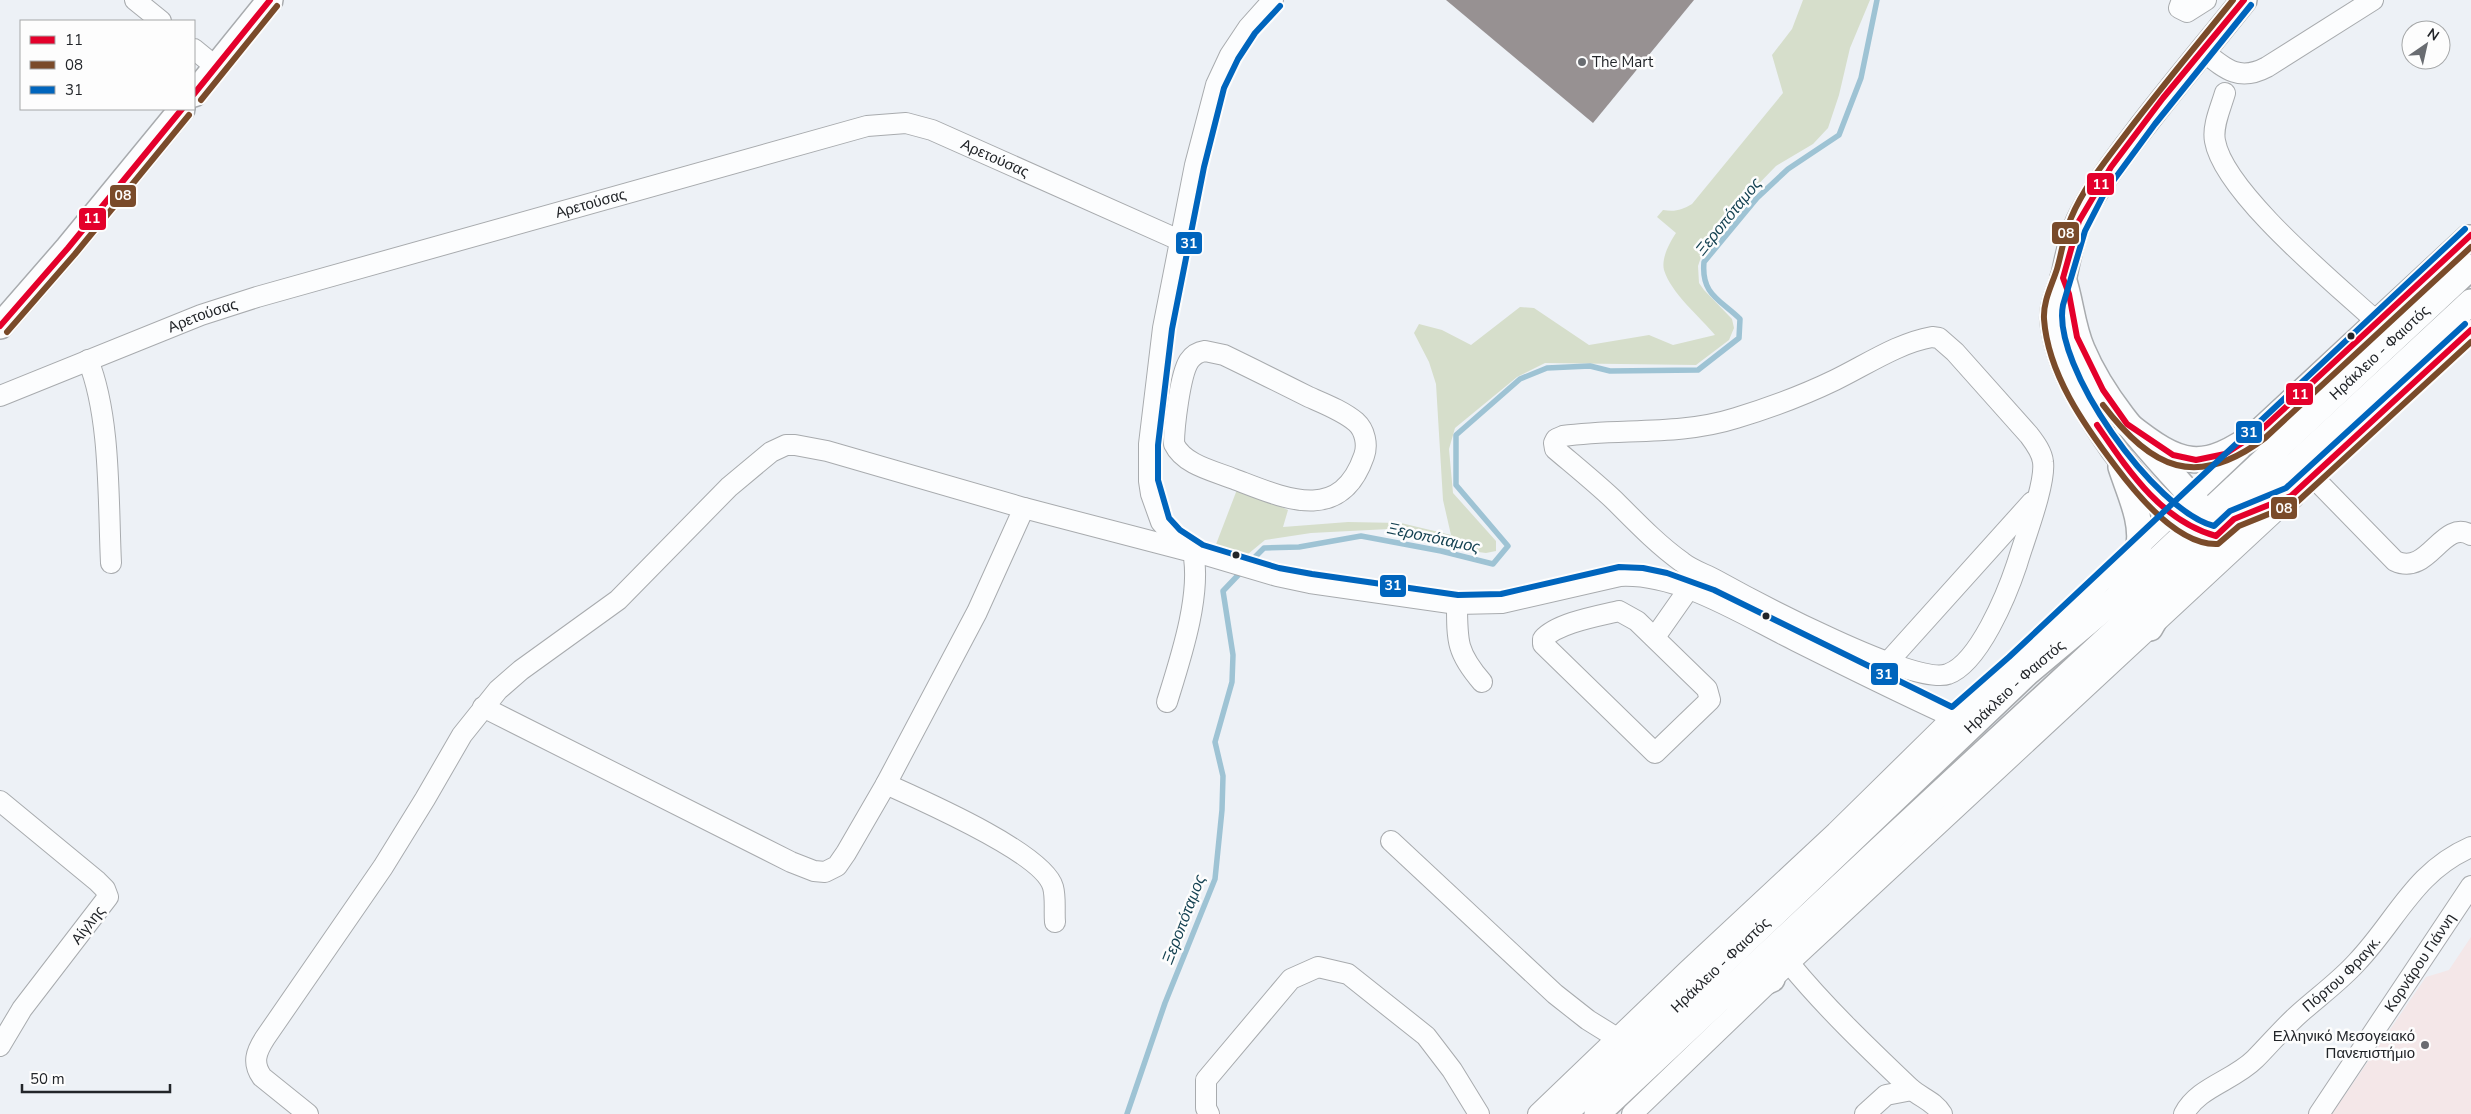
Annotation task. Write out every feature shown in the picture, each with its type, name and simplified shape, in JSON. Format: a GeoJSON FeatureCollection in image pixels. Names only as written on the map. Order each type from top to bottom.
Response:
{"type":"FeatureCollection","features":[{"type":"Feature","properties":{"kind":"main road"},"geometry":{"type":"LineString","coordinates":[[195,93],[270,0]]}},
{"type":"Feature","properties":{"kind":"main road"},"geometry":{"type":"LineString","coordinates":[[2191,513],[2142,485],[2118,455],[2078,393],[2060,351],[2053,310],[2075,231],[2098,188],[2158,105],[2244,0]]}},
{"type":"Feature","properties":{"kind":"main road"},"geometry":{"type":"LineString","coordinates":[[0,326],[68,248],[181,110]]}},
{"type":"Feature","properties":{"kind":"main road"},"geometry":{"type":"LineString","coordinates":[[2138,548],[2191,513],[2259,432],[2470,237]]}},
{"type":"Feature","properties":{"kind":"main road","name":"Ηράκλειο - Φαιστός"},"geometry":{"type":"LineString","coordinates":[[1564,1114],[2027,673],[2119,596],[2191,513],[2471,267]]}},
{"type":"Feature","properties":{"kind":"main road"},"geometry":{"type":"LineString","coordinates":[[2063,278],[2069,294],[2074,326],[2082,350],[2103,390],[2191,513],[2216,536]]}},
{"type":"Feature","properties":{"kind":"main road","name":"Ηράκλειο - Φαιστός"},"geometry":{"type":"LineString","coordinates":[[1597,1114],[2184,568],[2234,519],[2471,302]]}},
{"type":"Feature","properties":{"kind":"main road"},"geometry":{"type":"LineString","coordinates":[[2127,424],[2155,445],[2173,455],[2196,460],[2225,454],[2259,432]]}},
{"type":"Feature","properties":{"kind":"main road"},"geometry":{"type":"LineString","coordinates":[[2118,455],[2137,518],[2138,548],[2119,596]]}},
{"type":"Feature","properties":{"kind":"main road"},"geometry":{"type":"LineString","coordinates":[[2234,519],[2292,496]]}},
{"type":"Feature","properties":{"kind":"main road"},"geometry":{"type":"LineString","coordinates":[[2150,628],[2184,568]]}},
{"type":"Feature","properties":{"kind":"main road"},"geometry":{"type":"LineString","coordinates":[[1836,832],[1850,828],[1884,809]]}},
{"type":"Feature","properties":{"kind":"main road"},"geometry":{"type":"LineString","coordinates":[[1705,1012],[1780,971]]}},
{"type":"Feature","properties":{"kind":"street"},"geometry":{"type":"LineString","coordinates":[[134,0],[160,20]]}},
{"type":"Feature","properties":{"kind":"street"},"geometry":{"type":"LineString","coordinates":[[1196,553],[1167,530],[1151,494],[1149,444],[1153,384],[1196,164],[1216,85],[1230,56],[1248,28],[1273,0]]}},
{"type":"Feature","properties":{"kind":"street"},"geometry":{"type":"LineString","coordinates":[[2182,0],[2179,8],[2187,12],[2206,0]]}},
{"type":"Feature","properties":{"kind":"street"},"geometry":{"type":"LineString","coordinates":[[2203,51],[2230,70],[2240,74],[2252,74],[2267,67],[2373,0]]}},
{"type":"Feature","properties":{"kind":"street"},"geometry":{"type":"LineString","coordinates":[[195,50],[216,67]]}},
{"type":"Feature","properties":{"kind":"street"},"geometry":{"type":"LineString","coordinates":[[2225,93],[2214,131],[2216,149],[2222,162],[2245,193],[2278,231],[2377,322]]}},
{"type":"Feature","properties":{"kind":"street","name":"Αρετούσας"},"geometry":{"type":"LineString","coordinates":[[0,396],[201,316],[257,297],[867,126],[906,123],[932,130],[1180,240]]}},
{"type":"Feature","properties":{"kind":"street"},"geometry":{"type":"LineString","coordinates":[[1632,1114],[1780,971],[2471,330]]}},
{"type":"Feature","properties":{"kind":"street"},"geometry":{"type":"LineString","coordinates":[[1932,337],[1939,338],[1955,352],[2035,444],[2043,463],[2037,498],[2008,587],[1996,613],[1970,656],[1948,675],[1936,676],[1917,673],[1888,662],[1769,609],[1683,563],[1671,553],[1555,449],[1554,443],[1556,439],[1580,434],[1673,430],[1735,419],[1808,392],[1890,352],[1921,339],[1932,337]]}},
{"type":"Feature","properties":{"kind":"street"},"geometry":{"type":"LineString","coordinates":[[1205,351],[1224,355],[1334,409],[1356,422],[1365,438],[1367,448],[1358,470],[1344,489],[1331,497],[1303,502],[1281,497],[1190,462],[1176,449],[1174,435],[1180,395],[1186,367],[1194,355],[1205,351]]}},
{"type":"Feature","properties":{"kind":"street"},"geometry":{"type":"LineString","coordinates":[[88,360],[99,396],[106,460],[111,563]]}},
{"type":"Feature","properties":{"kind":"street"},"geometry":{"type":"LineString","coordinates":[[1153,384],[1180,395]]}},
{"type":"Feature","properties":{"kind":"street"},"geometry":{"type":"LineString","coordinates":[[308,1114],[270,1085],[257,1070],[255,1063],[260,1047],[383,867],[462,736],[483,707],[521,670],[618,600],[729,487],[762,458],[778,448],[795,445],[827,451],[1024,508],[1310,583],[1457,604],[1502,603],[1620,576],[1633,575],[1662,580],[1689,590],[1953,717]]}},
{"type":"Feature","properties":{"kind":"street"},"geometry":{"type":"LineString","coordinates":[[2313,476],[2400,564],[2409,565],[2424,557],[2456,531],[2464,531],[2471,535]]}},
{"type":"Feature","properties":{"kind":"street"},"geometry":{"type":"LineString","coordinates":[[1888,662],[2037,498]]}},
{"type":"Feature","properties":{"kind":"street"},"geometry":{"type":"LineString","coordinates":[[483,707],[791,862],[814,871],[825,872],[837,866],[886,784],[977,612],[1024,508]]}},
{"type":"Feature","properties":{"kind":"street"},"geometry":{"type":"LineString","coordinates":[[1538,1114],[1836,832],[1953,717],[2016,664],[2138,548]]}},
{"type":"Feature","properties":{"kind":"street"},"geometry":{"type":"LineString","coordinates":[[1167,702],[1186,640],[1196,553]]}},
{"type":"Feature","properties":{"kind":"street"},"geometry":{"type":"LineString","coordinates":[[1662,580],[1671,553]]}},
{"type":"Feature","properties":{"kind":"street"},"geometry":{"type":"LineString","coordinates":[[1654,637],[1689,590],[1700,571]]}},
{"type":"Feature","properties":{"kind":"street"},"geometry":{"type":"LineString","coordinates":[[1457,604],[1457,637],[1465,662],[1482,682]]}},
{"type":"Feature","properties":{"kind":"street"},"geometry":{"type":"LineString","coordinates":[[1619,611],[1631,616],[1654,637],[1708,689],[1710,700],[1655,753],[1543,644],[1542,639],[1547,634],[1580,621],[1619,611]]}},
{"type":"Feature","properties":{"kind":"street"},"geometry":{"type":"LineString","coordinates":[[886,784],[1000,840],[1033,862],[1053,886],[1055,922]]}},
{"type":"Feature","properties":{"kind":"street","name":"Αίγλης"},"geometry":{"type":"LineString","coordinates":[[0,801],[97,881],[105,889],[108,897],[22,1010],[0,1046]]}},
{"type":"Feature","properties":{"kind":"street"},"geometry":{"type":"LineString","coordinates":[[1391,841],[1555,994],[1588,1020],[1617,1038]]}},
{"type":"Feature","properties":{"kind":"street","name":"Πόρτου Φραγκ."},"geometry":{"type":"LineString","coordinates":[[2184,1114],[2191,1101],[2230,1079],[2252,1062],[2285,1027],[2357,962],[2416,887],[2441,865],[2471,847]]}},
{"type":"Feature","properties":{"kind":"street","name":"Κορνάρου Γιάννη"},"geometry":{"type":"LineString","coordinates":[[2319,1114],[2471,886]]}},
{"type":"Feature","properties":{"kind":"street"},"geometry":{"type":"LineString","coordinates":[[1209,1114],[1206,1108],[1206,1080],[1291,979],[1318,967],[1348,974],[1426,1036],[1452,1070],[1478,1114]]}},
{"type":"Feature","properties":{"kind":"street"},"geometry":{"type":"LineString","coordinates":[[1780,971],[1808,986],[1912,1090],[1936,1105],[1942,1114]]}},
{"type":"Feature","properties":{"kind":"street"},"geometry":{"type":"LineString","coordinates":[[1865,1114],[1886,1095],[1912,1090]]}},
{"type":"Feature","properties":{"kind":"shaded area","name":"Ελληνικό Μεσογειακό Πανεπιστήμιο"},"geometry":{"type":"Polygon","coordinates":[[[2471,937],[2471,1114],[2332,1114],[2426,977],[2449,970],[2471,937]]]}},
{"type":"Feature","properties":{"kind":"green space"},"geometry":{"type":"Polygon","coordinates":[[[1803,0],[1870,0],[1850,48],[1839,95],[1828,128],[1813,144],[1776,166],[1743,200],[1701,257],[1698,266],[1699,283],[1732,319],[1734,328],[1729,340],[1696,365],[1545,363],[1517,377],[1455,428],[1449,449],[1453,493],[1496,541],[1496,551],[1486,553],[1441,547],[1389,529],[1311,533],[1265,540],[1242,559],[1215,547],[1238,487],[1288,510],[1283,527],[1348,522],[1401,523],[1451,535],[1443,500],[1436,384],[1429,362],[1414,333],[1419,324],[1442,330],[1471,345],[1520,307],[1534,308],[1589,345],[1649,335],[1673,345],[1715,335],[1679,296],[1668,279],[1663,265],[1669,245],[1676,233],[1657,217],[1663,210],[1678,210],[1692,204],[1783,93],[1772,55],[1792,29],[1803,0]]]}},
{"type":"Feature","properties":{"kind":"building","name":"The Mart"},"geometry":{"type":"Polygon","coordinates":[[[1446,0],[1694,0],[1593,123],[1446,0]]]}},
{"type":"Feature","properties":{"kind":"waterway","name":"Ξεροπόταμος"},"geometry":{"type":"LineString","coordinates":[[1249,563],[1264,548],[1299,547],[1361,536],[1441,551],[1493,564],[1508,546],[1456,485],[1456,435],[1520,379],[1547,368],[1590,366],[1610,371],[1698,370],[1739,338],[1740,319],[1719,301],[1709,289],[1705,282],[1704,262],[1757,198],[1788,169],[1839,135],[1861,78],[1877,0]]}},
{"type":"Feature","properties":{"kind":"waterway","name":"Ξεροπόταμος"},"geometry":{"type":"LineString","coordinates":[[1127,1114],[1165,1003],[1215,879],[1222,810],[1223,776],[1215,742],[1232,682],[1233,655],[1223,591],[1243,570]]}},
{"type":"Feature","properties":{"kind":"transit line","name":"11"},"geometry":{"type":"LineString","coordinates":[[195,93],[270,0]]}},
{"type":"Feature","properties":{"kind":"transit line","name":"08"},"geometry":{"type":"LineString","coordinates":[[2233,0],[2101,167],[2081,197],[2067,230],[2057,269],[2046,299],[2044,319],[2052,359],[2060,379],[2092,434],[2135,491],[2160,517],[2189,537],[2203,542],[2218,544],[2239,526],[2296,503],[2471,342]]}},
{"type":"Feature","properties":{"kind":"transit line","name":"11"},"geometry":{"type":"LineString","coordinates":[[2244,0],[2163,98],[2111,167],[2079,221],[2063,278],[2069,294],[2077,337],[2103,390],[2127,424],[2173,455],[2196,460],[2225,454],[2259,432],[2471,235]]}},
{"type":"Feature","properties":{"kind":"transit line","name":"31"},"geometry":{"type":"LineString","coordinates":[[2251,5],[2155,124],[2105,192],[2085,231],[2063,305],[2064,331],[2073,363],[2090,398],[2112,433],[2137,466],[2164,494],[2190,515],[2214,526],[2230,511],[2286,488],[2465,324]]}},
{"type":"Feature","properties":{"kind":"transit line","name":"08"},"geometry":{"type":"LineString","coordinates":[[201,100],[277,6]]}},
{"type":"Feature","properties":{"kind":"transit line","name":"31"},"geometry":{"type":"LineString","coordinates":[[1280,6],[1255,33],[1238,59],[1224,88],[1204,167],[1172,329],[1158,445],[1158,480],[1169,518],[1180,530],[1203,545],[1279,568],[1458,595],[1501,594],[1619,567],[1643,568],[1667,573],[1714,590],[1952,707],[2009,657],[2465,229]]}},
{"type":"Feature","properties":{"kind":"transit line","name":"11"},"geometry":{"type":"LineString","coordinates":[[0,326],[68,248],[181,110]]}},
{"type":"Feature","properties":{"kind":"transit line","name":"08"},"geometry":{"type":"LineString","coordinates":[[7,332],[75,254],[189,115]]}},
{"type":"Feature","properties":{"kind":"transit line","name":"08"},"geometry":{"type":"LineString","coordinates":[[2103,405],[2121,427],[2139,444],[2158,457],[2176,465],[2196,467],[2217,464],[2240,454],[2265,438],[2471,247]]}},
{"type":"Feature","properties":{"kind":"transit line","name":"11"},"geometry":{"type":"LineString","coordinates":[[2216,536],[2234,519],[2291,496],[2471,330]]}},
{"type":"Feature","properties":{"kind":"transit line","name":"11"},"geometry":{"type":"LineString","coordinates":[[2097,425],[2134,476],[2162,506],[2196,529],[2216,536]]}},
{"type":"Feature","properties":{"kind":"place","name":"The Mart"},"geometry":{"type":"Point","coordinates":[1582,62]}},
{"type":"Feature","properties":{"kind":"place","name":"Ελληνικό Μεσογειακό Πανεπιστήμιο"},"geometry":{"type":"Point","coordinates":[2425,1045]}}]}
